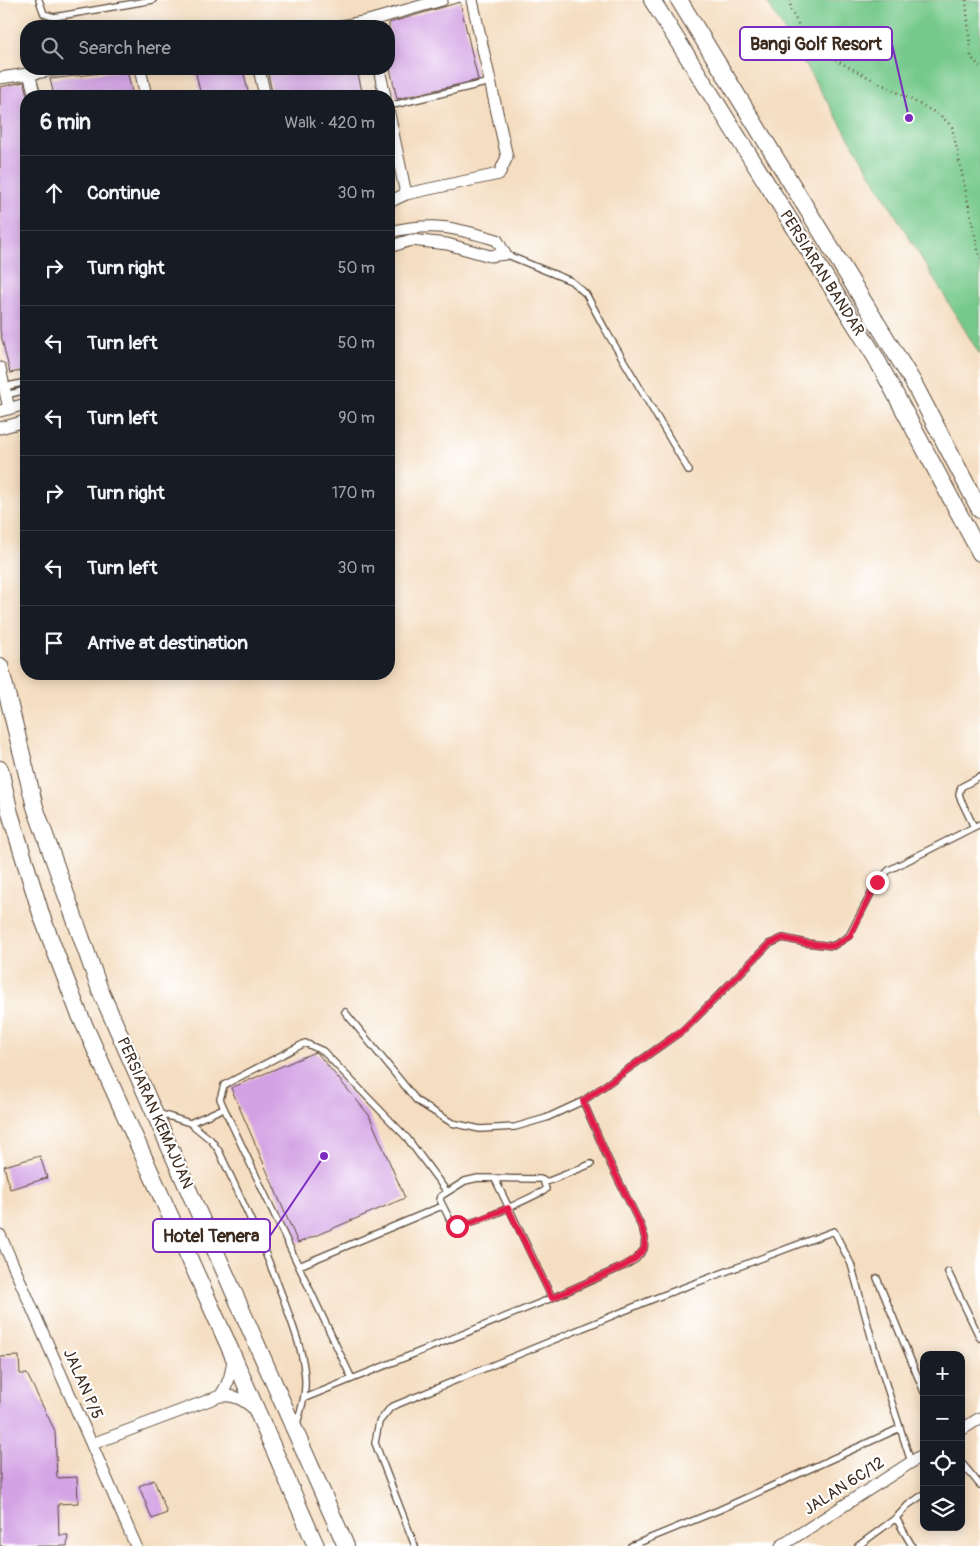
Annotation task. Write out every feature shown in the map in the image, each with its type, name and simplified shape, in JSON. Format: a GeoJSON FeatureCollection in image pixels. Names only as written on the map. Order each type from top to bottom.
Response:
{"type":"FeatureCollection","features":[{"type":"Feature","properties":{"kind":"main road","name":"PERSIARAN BANDAR"},"geometry":{"type":"LineString","coordinates":[[652,0],[876,358],[980,553]]}},
{"type":"Feature","properties":{"kind":"main road"},"geometry":{"type":"LineString","coordinates":[[665,0],[670,8],[685,53]]}},
{"type":"Feature","properties":{"kind":"main road","name":"PERSIARAN BANDAR"},"geometry":{"type":"LineString","coordinates":[[679,0],[912,382],[980,510]]}},
{"type":"Feature","properties":{"kind":"main road","name":"PERSIARAN KEMAJUAN"},"geometry":{"type":"LineString","coordinates":[[0,666],[35,807],[100,990],[346,1546]]}},
{"type":"Feature","properties":{"kind":"main road","name":"PERSIARAN KEMAJUAN"},"geometry":{"type":"LineString","coordinates":[[0,769],[10,814],[42,917],[78,1012],[233,1356],[316,1546]]}},
{"type":"Feature","properties":{"kind":"street"},"geometry":{"type":"LineString","coordinates":[[381,20],[442,0]]}},
{"type":"Feature","properties":{"kind":"street"},"geometry":{"type":"LineString","coordinates":[[395,199],[406,194],[499,174],[507,157],[472,0]]}},
{"type":"Feature","properties":{"kind":"street"},"geometry":{"type":"LineString","coordinates":[[0,78],[20,74]]}},
{"type":"Feature","properties":{"kind":"street"},"geometry":{"type":"LineString","coordinates":[[28,75],[33,90]]}},
{"type":"Feature","properties":{"kind":"street"},"geometry":{"type":"LineString","coordinates":[[141,75],[145,90]]}},
{"type":"Feature","properties":{"kind":"street"},"geometry":{"type":"LineString","coordinates":[[260,75],[264,90]]}},
{"type":"Feature","properties":{"kind":"street"},"geometry":{"type":"LineString","coordinates":[[380,75],[384,90]]}},
{"type":"Feature","properties":{"kind":"street"},"geometry":{"type":"LineString","coordinates":[[395,142],[406,194]]}},
{"type":"Feature","properties":{"kind":"street"},"geometry":{"type":"LineString","coordinates":[[395,231],[418,227],[452,228],[497,240],[505,254],[490,256],[447,244],[411,240],[395,245]]}},
{"type":"Feature","properties":{"kind":"street"},"geometry":{"type":"LineString","coordinates":[[0,368],[5,391],[4,410],[20,406]]}},
{"type":"Feature","properties":{"kind":"street"},"geometry":{"type":"LineString","coordinates":[[0,428],[20,423]]}},
{"type":"Feature","properties":{"kind":"street","name":"JALAN P/5"},"geometry":{"type":"LineString","coordinates":[[0,1235],[136,1546]]}},
{"type":"Feature","properties":{"kind":"street"},"geometry":{"type":"LineString","coordinates":[[220,1396],[231,1377],[233,1356]]}},
{"type":"Feature","properties":{"kind":"street"},"geometry":{"type":"LineString","coordinates":[[92,1444],[220,1396],[234,1396],[256,1410]]}},
{"type":"Feature","properties":{"kind":"street"},"geometry":{"type":"LineString","coordinates":[[965,1427],[980,1418]]}},
{"type":"Feature","properties":{"kind":"street","name":"JALAN 6C/12"},"geometry":{"type":"LineString","coordinates":[[781,1546],[920,1457]]}},
{"type":"Feature","properties":{"kind":"lane"},"geometry":{"type":"LineString","coordinates":[[39,0],[44,14],[54,17],[153,0]]}},
{"type":"Feature","properties":{"kind":"lane"},"geometry":{"type":"LineString","coordinates":[[27,75],[28,90]]}},
{"type":"Feature","properties":{"kind":"lane"},"geometry":{"type":"LineString","coordinates":[[395,105],[490,82]]}},
{"type":"Feature","properties":{"kind":"lane"},"geometry":{"type":"LineString","coordinates":[[505,254],[571,281],[586,294],[689,471]]}},
{"type":"Feature","properties":{"kind":"lane"},"geometry":{"type":"LineString","coordinates":[[5,391],[20,385]]}},
{"type":"Feature","properties":{"kind":"lane"},"geometry":{"type":"LineString","coordinates":[[5,391],[20,390]]}},
{"type":"Feature","properties":{"kind":"lane"},"geometry":{"type":"LineString","coordinates":[[974,827],[959,794],[961,787],[980,776]]}},
{"type":"Feature","properties":{"kind":"lane"},"geometry":{"type":"LineString","coordinates":[[345,1012],[416,1101],[452,1123],[480,1129],[515,1127],[546,1118],[583,1101],[686,1028],[769,944],[783,938],[833,946],[850,936],[877,882],[889,870],[980,824]]}},
{"type":"Feature","properties":{"kind":"lane"},"geometry":{"type":"LineString","coordinates":[[352,1379],[220,1099],[224,1085],[305,1043],[324,1051],[407,1138],[447,1192]]}},
{"type":"Feature","properties":{"kind":"lane"},"geometry":{"type":"LineString","coordinates":[[305,1398],[552,1298],[624,1266],[636,1258],[644,1249],[645,1238],[641,1226],[608,1159],[583,1101]]}},
{"type":"Feature","properties":{"kind":"lane"},"geometry":{"type":"LineString","coordinates":[[190,1123],[224,1108]]}},
{"type":"Feature","properties":{"kind":"lane"},"geometry":{"type":"LineString","coordinates":[[156,1113],[190,1123],[211,1140],[219,1151],[276,1277],[301,1349],[304,1366],[305,1398],[295,1431]]}},
{"type":"Feature","properties":{"kind":"lane"},"geometry":{"type":"LineString","coordinates":[[544,1183],[591,1164]]}},
{"type":"Feature","properties":{"kind":"lane"},"geometry":{"type":"LineString","coordinates":[[478,1178],[536,1178],[543,1180],[546,1188],[544,1191],[508,1208],[465,1225],[457,1226],[452,1224],[440,1200],[441,1196],[447,1192],[466,1181],[478,1178]]}},
{"type":"Feature","properties":{"kind":"lane"},"geometry":{"type":"LineString","coordinates":[[495,1179],[552,1298]]}},
{"type":"Feature","properties":{"kind":"lane"},"geometry":{"type":"LineString","coordinates":[[299,1266],[442,1206]]}},
{"type":"Feature","properties":{"kind":"lane"},"geometry":{"type":"LineString","coordinates":[[415,1546],[375,1443],[379,1422],[392,1407],[658,1297],[834,1231],[851,1264],[874,1347],[912,1462]]}},
{"type":"Feature","properties":{"kind":"lane"},"geometry":{"type":"LineString","coordinates":[[948,1272],[980,1338]]}},
{"type":"Feature","properties":{"kind":"lane"},"geometry":{"type":"LineString","coordinates":[[877,1278],[920,1382]]}},
{"type":"Feature","properties":{"kind":"lane"},"geometry":{"type":"LineString","coordinates":[[631,1546],[719,1510],[900,1428]]}},
{"type":"Feature","properties":{"kind":"lane"},"geometry":{"type":"LineString","coordinates":[[965,1469],[980,1484]]}},
{"type":"Feature","properties":{"kind":"lane"},"geometry":{"type":"LineString","coordinates":[[858,1546],[896,1518],[908,1505],[920,1497]]}},
{"type":"Feature","properties":{"kind":"lane"},"geometry":{"type":"LineString","coordinates":[[896,1518],[912,1546]]}},
{"type":"Feature","properties":{"kind":"path"},"geometry":{"type":"LineString","coordinates":[[790,0],[791,10],[809,46],[940,115],[952,127],[980,259]]}},
{"type":"Feature","properties":{"kind":"path"},"geometry":{"type":"LineString","coordinates":[[966,0],[971,57],[980,68]]}},
{"type":"Feature","properties":{"kind":"green space"},"geometry":{"type":"Polygon","coordinates":[[[766,0],[980,0],[980,355],[766,0]]]}},
{"type":"Feature","properties":{"kind":"building"},"geometry":{"type":"Polygon","coordinates":[[[460,2],[478,80],[397,99],[392,75],[395,75],[395,21],[460,2]]]}},
{"type":"Feature","properties":{"kind":"building"},"geometry":{"type":"Polygon","coordinates":[[[84,75],[128,75],[132,90],[53,90],[50,79],[84,75]]]}},
{"type":"Feature","properties":{"kind":"building"},"geometry":{"type":"Polygon","coordinates":[[[196,75],[244,75],[248,90],[200,90],[196,75]]]}},
{"type":"Feature","properties":{"kind":"building"},"geometry":{"type":"Polygon","coordinates":[[[268,75],[358,75],[362,90],[272,90],[268,75]]]}},
{"type":"Feature","properties":{"kind":"building"},"geometry":{"type":"Polygon","coordinates":[[[24,82],[26,90],[20,90],[20,371],[10,373],[0,331],[0,87],[24,82]]]}},
{"type":"Feature","properties":{"kind":"building"},"geometry":{"type":"Polygon","coordinates":[[[315,1052],[369,1115],[405,1198],[298,1243],[231,1088],[315,1052]]]}},
{"type":"Feature","properties":{"kind":"building"},"geometry":{"type":"Polygon","coordinates":[[[40,1156],[47,1178],[10,1189],[4,1166],[40,1156]]]}},
{"type":"Feature","properties":{"kind":"building"},"geometry":{"type":"Polygon","coordinates":[[[19,1356],[20,1374],[27,1374],[55,1431],[57,1478],[77,1477],[78,1503],[58,1504],[59,1535],[68,1535],[67,1546],[0,1546],[0,1357],[19,1356]]]}},
{"type":"Feature","properties":{"kind":"building"},"geometry":{"type":"Polygon","coordinates":[[[154,1480],[167,1513],[152,1519],[139,1486],[154,1480]]]}},
{"type":"Feature","properties":{"kind":"place","name":"Bangi Golf Resort"},"geometry":{"type":"Point","coordinates":[909,118]}},
{"type":"Feature","properties":{"kind":"place","name":"Hotel Tenera"},"geometry":{"type":"Point","coordinates":[324,1156]}},
{"type":"Feature","properties":{"kind":"route"},"geometry":{"type":"LineString","coordinates":[[457,1226],[465,1225],[508,1208],[552,1298],[624,1266],[636,1258],[644,1249],[645,1238],[641,1226],[608,1159],[583,1101],[686,1028],[769,944],[783,938],[833,946],[850,936],[877,882]]}}]}
